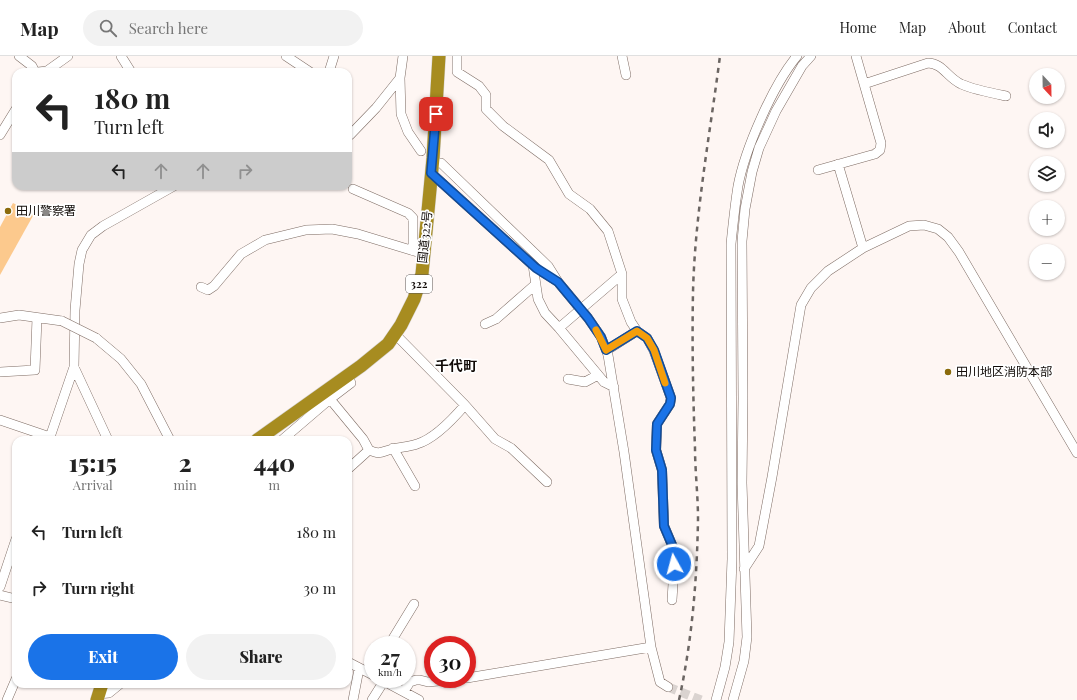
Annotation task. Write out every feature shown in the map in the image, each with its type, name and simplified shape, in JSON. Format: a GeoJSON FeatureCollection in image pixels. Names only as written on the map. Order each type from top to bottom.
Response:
{"type":"FeatureCollection","features":[{"type":"Feature","properties":{"kind":"highway","name":"国道322号"},"geometry":{"type":"LineString","coordinates":[[263,436],[346,377],[388,344],[401,325],[414,299],[422,274],[418,252],[431,173],[439,56]]}},
{"type":"Feature","properties":{"kind":"street"},"geometry":{"type":"LineString","coordinates":[[19,56],[33,68]]}},
{"type":"Feature","properties":{"kind":"street"},"geometry":{"type":"LineString","coordinates":[[51,68],[68,56]]}},
{"type":"Feature","properties":{"kind":"street"},"geometry":{"type":"LineString","coordinates":[[121,56],[128,68]]}},
{"type":"Feature","properties":{"kind":"street"},"geometry":{"type":"LineString","coordinates":[[286,56],[304,68]]}},
{"type":"Feature","properties":{"kind":"street"},"geometry":{"type":"LineString","coordinates":[[330,68],[334,56]]}},
{"type":"Feature","properties":{"kind":"street"},"geometry":{"type":"LineString","coordinates":[[403,56],[400,78],[401,114],[408,132],[421,151]]}},
{"type":"Feature","properties":{"kind":"street"},"geometry":{"type":"LineString","coordinates":[[457,56],[457,72],[479,86],[486,95],[486,109],[503,126],[549,160],[569,194],[590,209],[608,231],[622,274],[622,299],[631,322],[637,331],[647,338],[654,350],[671,398],[670,404],[657,424],[656,450],[662,470],[664,526],[675,552],[672,600]]}},
{"type":"Feature","properties":{"kind":"street"},"geometry":{"type":"LineString","coordinates":[[622,56],[626,76]]}},
{"type":"Feature","properties":{"kind":"street"},"geometry":{"type":"LineString","coordinates":[[716,700],[725,667],[729,642],[732,544],[731,244],[734,212],[738,185],[748,150],[776,88],[797,56]]}},
{"type":"Feature","properties":{"kind":"street"},"geometry":{"type":"LineString","coordinates":[[734,697],[744,662],[747,637],[742,483],[742,241],[745,209],[752,172],[759,148],[776,111],[802,66],[811,56]]}},
{"type":"Feature","properties":{"kind":"street"},"geometry":{"type":"LineString","coordinates":[[818,170],[875,154],[880,150],[881,143],[856,56]]}},
{"type":"Feature","properties":{"kind":"street"},"geometry":{"type":"LineString","coordinates":[[864,84],[928,63],[935,63],[959,84],[1006,96]]}},
{"type":"Feature","properties":{"kind":"street"},"geometry":{"type":"LineString","coordinates":[[352,133],[376,108],[400,78]]}},
{"type":"Feature","properties":{"kind":"street"},"geometry":{"type":"LineString","coordinates":[[0,135],[12,116]]}},
{"type":"Feature","properties":{"kind":"street"},"geometry":{"type":"LineString","coordinates":[[441,163],[548,266],[558,282],[581,309],[601,337],[606,350],[614,387],[651,647],[660,682],[668,687]]}},
{"type":"Feature","properties":{"kind":"street"},"geometry":{"type":"LineString","coordinates":[[838,164],[863,248]]}},
{"type":"Feature","properties":{"kind":"street"},"geometry":{"type":"LineString","coordinates":[[431,173],[533,265],[545,275],[558,282]]}},
{"type":"Feature","properties":{"kind":"street"},"geometry":{"type":"LineString","coordinates":[[201,287],[208,290],[214,286],[241,254],[265,240],[306,230],[332,229],[358,234],[418,252],[412,218],[408,213],[353,189]]}},
{"type":"Feature","properties":{"kind":"street"},"geometry":{"type":"LineString","coordinates":[[51,436],[74,367],[75,310],[79,264],[82,250],[91,235],[103,226],[167,190]]}},
{"type":"Feature","properties":{"kind":"street"},"geometry":{"type":"LineString","coordinates":[[744,569],[756,552],[760,538],[772,477],[801,305],[811,288],[828,271],[863,248],[909,226],[924,225],[938,229],[948,236],[959,252],[1077,453]]}},
{"type":"Feature","properties":{"kind":"street"},"geometry":{"type":"LineString","coordinates":[[533,265],[538,299],[545,313],[604,382],[614,387]]}},
{"type":"Feature","properties":{"kind":"street"},"geometry":{"type":"LineString","coordinates":[[559,328],[622,274]]}},
{"type":"Feature","properties":{"kind":"street"},"geometry":{"type":"LineString","coordinates":[[485,324],[496,320],[536,284]]}},
{"type":"Feature","properties":{"kind":"street"},"geometry":{"type":"LineString","coordinates":[[731,291],[743,289]]}},
{"type":"Feature","properties":{"kind":"street"},"geometry":{"type":"LineString","coordinates":[[0,318],[19,315],[62,321],[96,338],[121,359],[141,384],[168,436]]}},
{"type":"Feature","properties":{"kind":"street"},"geometry":{"type":"LineString","coordinates":[[0,372],[35,370],[37,318]]}},
{"type":"Feature","properties":{"kind":"street"},"geometry":{"type":"LineString","coordinates":[[606,350],[637,331]]}},
{"type":"Feature","properties":{"kind":"street"},"geometry":{"type":"LineString","coordinates":[[395,334],[465,405],[495,439],[511,448],[547,482]]}},
{"type":"Feature","properties":{"kind":"street"},"geometry":{"type":"LineString","coordinates":[[74,367],[106,436]]}},
{"type":"Feature","properties":{"kind":"street"},"geometry":{"type":"LineString","coordinates":[[568,380],[585,382],[598,375]]}},
{"type":"Feature","properties":{"kind":"street"},"geometry":{"type":"LineString","coordinates":[[287,436],[351,383],[346,377]]}},
{"type":"Feature","properties":{"kind":"street"},"geometry":{"type":"LineString","coordinates":[[330,399],[369,450],[377,454],[393,448],[416,444],[427,440],[455,417],[465,405]]}},
{"type":"Feature","properties":{"kind":"street"},"geometry":{"type":"LineString","coordinates":[[0,420],[42,436]]}},
{"type":"Feature","properties":{"kind":"street"},"geometry":{"type":"LineString","coordinates":[[393,448],[415,486]]}},
{"type":"Feature","properties":{"kind":"street"},"geometry":{"type":"LineString","coordinates":[[352,465],[369,450]]}},
{"type":"Feature","properties":{"kind":"street"},"geometry":{"type":"LineString","coordinates":[[732,544],[743,544],[760,538]]}},
{"type":"Feature","properties":{"kind":"street"},"geometry":{"type":"LineString","coordinates":[[0,587],[12,551]]}},
{"type":"Feature","properties":{"kind":"street"},"geometry":{"type":"LineString","coordinates":[[0,595],[12,598]]}},
{"type":"Feature","properties":{"kind":"street"},"geometry":{"type":"LineString","coordinates":[[394,636],[414,604]]}},
{"type":"Feature","properties":{"kind":"street"},"geometry":{"type":"LineString","coordinates":[[476,676],[651,647]]}},
{"type":"Feature","properties":{"kind":"street"},"geometry":{"type":"LineString","coordinates":[[352,665],[364,671]]}},
{"type":"Feature","properties":{"kind":"street"},"geometry":{"type":"LineString","coordinates":[[353,700],[359,669]]}},
{"type":"Feature","properties":{"kind":"street"},"geometry":{"type":"LineString","coordinates":[[404,691],[410,682],[416,680],[424,681]]}},
{"type":"Feature","properties":{"kind":"street"},"geometry":{"type":"LineString","coordinates":[[7,700],[12,688]]}},
{"type":"Feature","properties":{"kind":"street"},"geometry":{"type":"LineString","coordinates":[[99,693],[109,692],[114,688]]}},
{"type":"Feature","properties":{"kind":"street"},"geometry":{"type":"LineString","coordinates":[[372,700],[378,688]]}},
{"type":"Feature","properties":{"kind":"street"},"geometry":{"type":"LineString","coordinates":[[398,688],[419,700]]}},
{"type":"Feature","properties":{"kind":"building"},"geometry":{"type":"Polygon","coordinates":[[[13,203],[34,214],[0,275],[0,227],[13,203]]]}},
{"type":"Feature","properties":{"kind":"tunnel"},"geometry":{"type":"LineString","coordinates":[[668,687],[701,700]]}},
{"type":"Feature","properties":{"kind":"railway"},"geometry":{"type":"LineString","coordinates":[[679,700],[684,678],[690,633],[695,588],[697,542],[698,510],[693,370],[694,262],[700,203],[720,56]]}},
{"type":"Feature","properties":{"kind":"slow traffic"},"geometry":{"type":"LineString","coordinates":[[596,330],[601,337],[606,350],[637,331],[647,338],[654,350],[665,383]]}},
{"type":"Feature","properties":{"kind":"place","name":"田川警察署"},"geometry":{"type":"Point","coordinates":[8,211]}},
{"type":"Feature","properties":{"kind":"place","name":"田川地区消防本部"},"geometry":{"type":"Point","coordinates":[948,372]}},
{"type":"Feature","properties":{"kind":"district","name":"千代町"},"geometry":{"type":"Point","coordinates":[456,366]}},
{"type":"Feature","properties":{"kind":"route"},"geometry":{"type":"LineString","coordinates":[[436,114],[431,173],[536,268],[558,282],[588,318],[601,337],[606,350],[637,331],[647,338],[654,350],[671,398],[670,404],[657,424],[656,450],[662,470],[664,526],[675,552],[674,564]]}}]}
